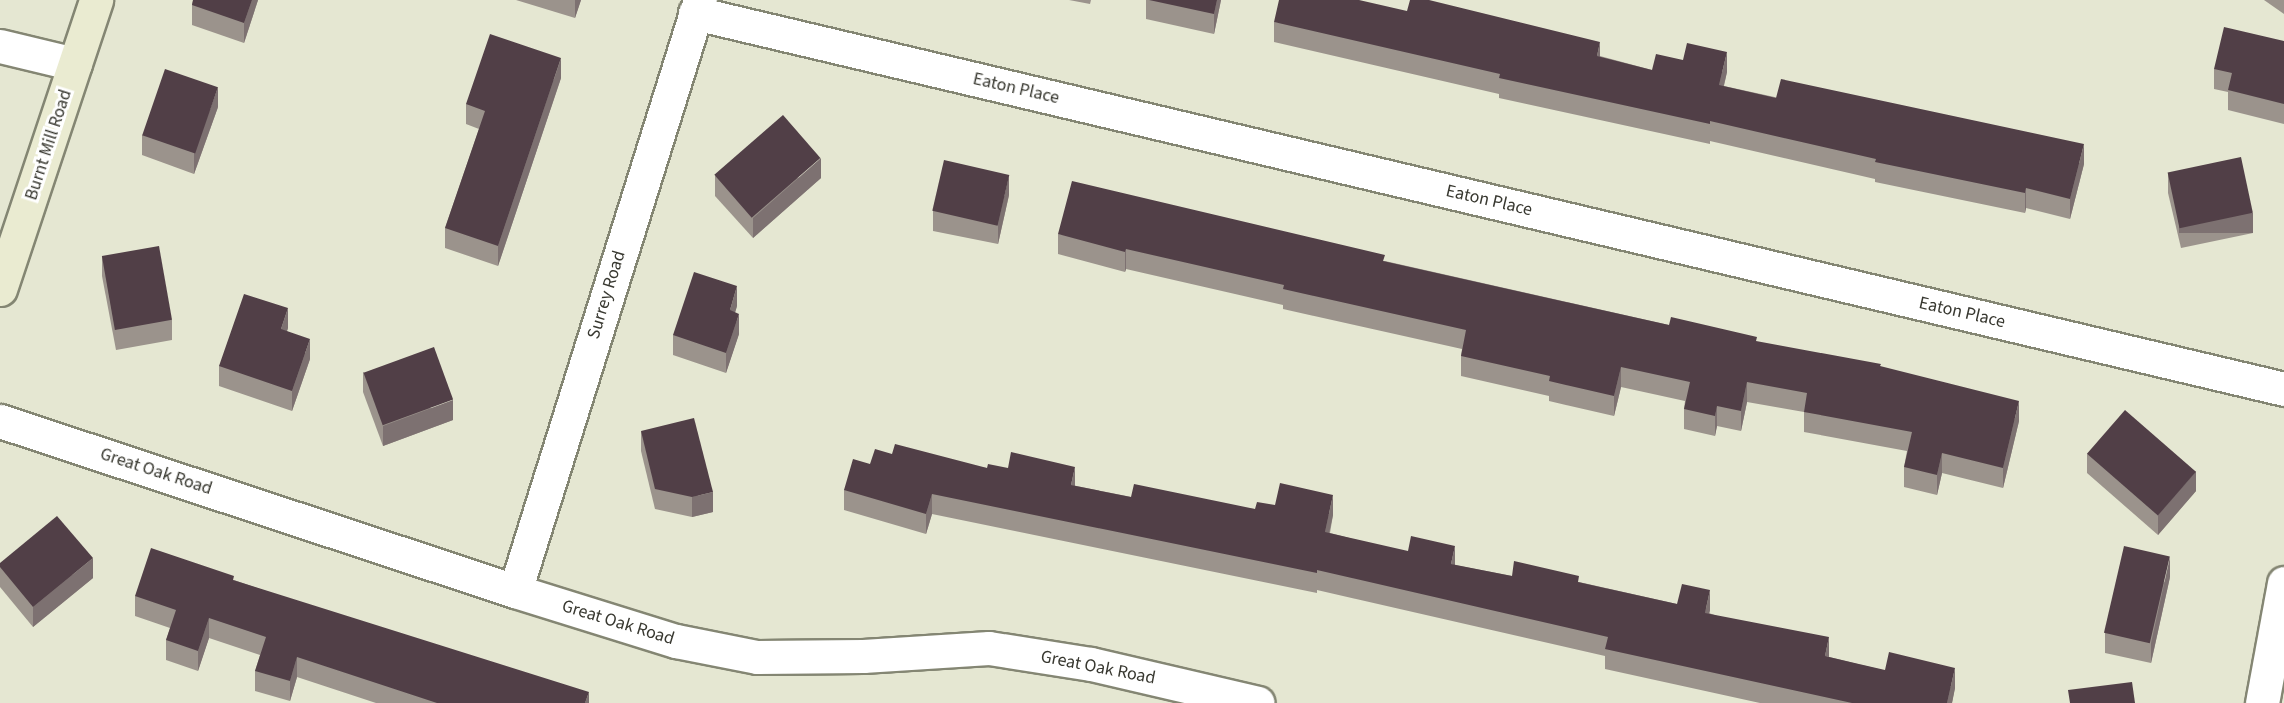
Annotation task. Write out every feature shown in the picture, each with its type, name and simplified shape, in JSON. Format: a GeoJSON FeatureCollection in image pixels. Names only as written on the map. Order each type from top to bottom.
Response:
{"type":"FeatureCollection","features":[{"type":"Feature","properties":{"kind":"main road","name":"Burnt Mill Road"},"geometry":{"type":"LineString","coordinates":[[0,289],[96,0]]}},
{"type":"Feature","properties":{"kind":"street","name":"Eaton Place"},"geometry":{"type":"LineString","coordinates":[[697,7],[2284,389]]}},
{"type":"Feature","properties":{"kind":"street","name":"Surrey Road"},"geometry":{"type":"LineString","coordinates":[[515,591],[697,7]]}},
{"type":"Feature","properties":{"kind":"street"},"geometry":{"type":"LineString","coordinates":[[0,45],[75,64]]}},
{"type":"Feature","properties":{"kind":"street","name":"Great Oak Road"},"geometry":{"type":"LineString","coordinates":[[0,421],[515,591],[676,641],[757,657],[863,656],[989,648],[1091,664],[1258,703]]}},
{"type":"Feature","properties":{"kind":"street"},"geometry":{"type":"LineString","coordinates":[[2262,703],[2284,583]]}},
{"type":"Feature","properties":{"kind":"building"},"geometry":{"type":"Polygon","coordinates":[[[193,0],[252,0],[244,23],[192,5],[193,0]]]}},
{"type":"Feature","properties":{"kind":"building"},"geometry":{"type":"Polygon","coordinates":[[[1149,0],[1217,0],[1214,14],[1149,0]]]}},
{"type":"Feature","properties":{"kind":"building"},"geometry":{"type":"Polygon","coordinates":[[[1279,0],[1359,0],[1407,11],[1410,0],[1429,0],[1600,42],[1597,56],[1652,70],[1656,54],[1683,60],[1687,43],[1727,52],[1719,85],[1776,98],[1781,79],[2084,144],[2070,199],[2026,188],[2025,193],[1875,162],[1876,159],[1710,121],[1710,124],[1499,78],[1500,74],[1274,22],[1279,0]]]}},
{"type":"Feature","properties":{"kind":"building"},"geometry":{"type":"Polygon","coordinates":[[[2224,27],[2284,41],[2284,104],[2228,90],[2232,73],[2214,69],[2224,27]]]}},
{"type":"Feature","properties":{"kind":"building"},"geometry":{"type":"Polygon","coordinates":[[[490,34],[561,58],[498,246],[445,228],[485,111],[466,104],[490,34]]]}},
{"type":"Feature","properties":{"kind":"building"},"geometry":{"type":"Polygon","coordinates":[[[165,69],[218,87],[195,153],[142,135],[165,69]]]}},
{"type":"Feature","properties":{"kind":"building"},"geometry":{"type":"Polygon","coordinates":[[[783,115],[820,158],[752,218],[714,175],[783,115]]]}},
{"type":"Feature","properties":{"kind":"building"},"geometry":{"type":"Polygon","coordinates":[[[2241,157],[2253,213],[2179,228],[2168,173],[2241,157]]]}},
{"type":"Feature","properties":{"kind":"building"},"geometry":{"type":"Polygon","coordinates":[[[944,160],[1009,175],[998,226],[932,211],[944,160]]]}},
{"type":"Feature","properties":{"kind":"building"},"geometry":{"type":"Polygon","coordinates":[[[1072,181],[1385,255],[1383,261],[1669,325],[1671,317],[1757,337],[1756,341],[1881,364],[1880,366],[2019,401],[2003,468],[1942,453],[1937,475],[1904,467],[1912,432],[1804,412],[1807,393],[1747,382],[1741,411],[1717,406],[1715,416],[1684,409],[1690,382],[1621,367],[1614,396],[1549,381],[1550,376],[1461,356],[1466,330],[1283,289],[1284,285],[1126,249],[1125,252],[1058,234],[1072,181]]]}},
{"type":"Feature","properties":{"kind":"building"},"geometry":{"type":"Polygon","coordinates":[[[159,246],[172,320],[115,330],[102,256],[159,246]]]}},
{"type":"Feature","properties":{"kind":"building"},"geometry":{"type":"Polygon","coordinates":[[[694,272],[737,286],[730,310],[739,314],[726,353],[673,335],[694,272]]]}},
{"type":"Feature","properties":{"kind":"building"},"geometry":{"type":"Polygon","coordinates":[[[244,294],[288,308],[281,329],[310,339],[292,391],[219,366],[244,294]]]}},
{"type":"Feature","properties":{"kind":"building"},"geometry":{"type":"Polygon","coordinates":[[[434,347],[453,400],[383,425],[364,373],[434,347]]]}},
{"type":"Feature","properties":{"kind":"building"},"geometry":{"type":"Polygon","coordinates":[[[2125,410],[2196,472],[2158,515],[2087,454],[2125,410]]]}},
{"type":"Feature","properties":{"kind":"building"},"geometry":{"type":"Polygon","coordinates":[[[694,418],[713,492],[692,497],[655,489],[641,431],[694,418]]]}},
{"type":"Feature","properties":{"kind":"building"},"geometry":{"type":"Polygon","coordinates":[[[895,444],[987,468],[988,464],[1008,468],[1011,452],[1075,467],[1071,485],[1131,497],[1134,484],[1255,509],[1257,502],[1275,505],[1280,483],[1333,495],[1325,532],[1408,551],[1411,536],[1455,546],[1451,564],[1512,576],[1514,561],[1579,576],[1578,582],[1677,604],[1682,584],[1710,590],[1705,613],[1829,637],[1825,656],[1885,670],[1889,652],[1955,668],[1947,703],[1852,703],[1605,649],[1608,637],[1317,570],[1317,573],[932,494],[926,514],[844,490],[853,459],[870,464],[875,449],[892,454],[895,444]]]}},
{"type":"Feature","properties":{"kind":"building"},"geometry":{"type":"Polygon","coordinates":[[[57,516],[93,558],[33,607],[0,567],[0,563],[57,516]]]}},
{"type":"Feature","properties":{"kind":"building"},"geometry":{"type":"Polygon","coordinates":[[[2124,546],[2170,557],[2150,643],[2104,633],[2124,546]]]}},
{"type":"Feature","properties":{"kind":"building"},"geometry":{"type":"Polygon","coordinates":[[[151,548],[234,576],[233,580],[589,692],[585,703],[437,703],[297,657],[290,681],[255,671],[266,637],[209,618],[198,651],[166,640],[176,610],[135,596],[151,548]]]}},
{"type":"Feature","properties":{"kind":"building"},"geometry":{"type":"Polygon","coordinates":[[[2132,682],[2135,703],[2070,703],[2068,690],[2132,682]]]}}]}
